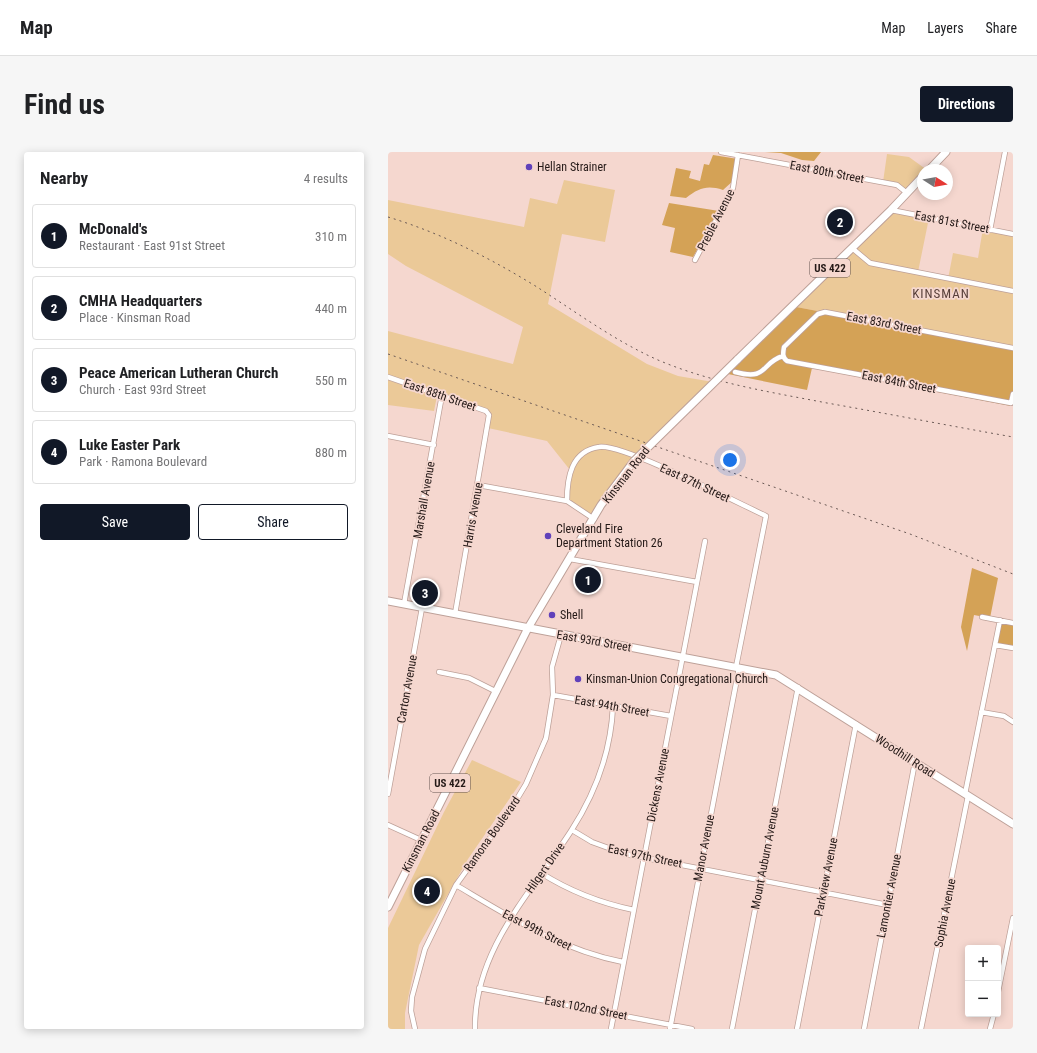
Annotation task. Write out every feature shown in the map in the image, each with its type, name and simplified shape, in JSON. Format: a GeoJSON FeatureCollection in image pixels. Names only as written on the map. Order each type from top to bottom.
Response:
{"type":"FeatureCollection","features":[{"type":"Feature","properties":{"kind":"main road"},"geometry":{"type":"LineString","coordinates":[[935,164],[946,152]]}},
{"type":"Feature","properties":{"kind":"main road","name":"Kinsman Road"},"geometry":{"type":"LineString","coordinates":[[388,907],[528,628],[617,482],[634,461],[891,210],[917,182]]}},
{"type":"Feature","properties":{"kind":"main road","name":"East 93rd Street"},"geometry":{"type":"LineString","coordinates":[[388,601],[561,635],[738,667],[776,675],[798,687]]}},
{"type":"Feature","properties":{"kind":"main road","name":"Woodhill Road"},"geometry":{"type":"LineString","coordinates":[[798,687],[1013,824]]}},
{"type":"Feature","properties":{"kind":"street","name":"East 80th Street"},"geometry":{"type":"LineString","coordinates":[[721,152],[897,185],[907,192]]}},
{"type":"Feature","properties":{"kind":"street"},"geometry":{"type":"LineString","coordinates":[[990,230],[1006,152]]}},
{"type":"Feature","properties":{"kind":"street","name":"Preble Avenue"},"geometry":{"type":"LineString","coordinates":[[695,260],[733,188],[738,155]]}},
{"type":"Feature","properties":{"kind":"street","name":"East 81st Street"},"geometry":{"type":"LineString","coordinates":[[891,210],[1013,234]]}},
{"type":"Feature","properties":{"kind":"street"},"geometry":{"type":"LineString","coordinates":[[852,248],[870,263],[1013,291]]}},
{"type":"Feature","properties":{"kind":"street","name":"East 83rd Street"},"geometry":{"type":"LineString","coordinates":[[783,356],[784,347],[818,314],[825,312],[1013,348]]}},
{"type":"Feature","properties":{"kind":"street"},"geometry":{"type":"LineString","coordinates":[[735,372],[756,374],[762,373],[776,358],[783,356]]}},
{"type":"Feature","properties":{"kind":"street","name":"East 84th Street"},"geometry":{"type":"LineString","coordinates":[[783,356],[787,361],[1011,403],[1013,394]]}},
{"type":"Feature","properties":{"kind":"street","name":"East 88th Street"},"geometry":{"type":"LineString","coordinates":[[388,377],[486,411],[489,415]]}},
{"type":"Feature","properties":{"kind":"street","name":"Marshall Avenue"},"geometry":{"type":"LineString","coordinates":[[404,604],[442,395]]}},
{"type":"Feature","properties":{"kind":"street","name":"Harris Avenue"},"geometry":{"type":"LineString","coordinates":[[456,614],[489,415]]}},
{"type":"Feature","properties":{"kind":"street"},"geometry":{"type":"LineString","coordinates":[[388,436],[434,445]]}},
{"type":"Feature","properties":{"kind":"street","name":"East 87th Street"},"geometry":{"type":"LineString","coordinates":[[566,501],[568,477],[574,462],[580,456],[593,448],[608,446],[641,458],[766,516]]}},
{"type":"Feature","properties":{"kind":"street"},"geometry":{"type":"LineString","coordinates":[[478,485],[566,501],[594,519]]}},
{"type":"Feature","properties":{"kind":"street","name":"Manor Avenue"},"geometry":{"type":"LineString","coordinates":[[670,1027],[766,516]]}},
{"type":"Feature","properties":{"kind":"street","name":"Dickens Avenue"},"geometry":{"type":"LineString","coordinates":[[611,1029],[705,541]]}},
{"type":"Feature","properties":{"kind":"street"},"geometry":{"type":"LineString","coordinates":[[570,559],[696,582]]}},
{"type":"Feature","properties":{"kind":"street","name":"Carton Avenue"},"geometry":{"type":"LineString","coordinates":[[388,794],[422,608]]}},
{"type":"Feature","properties":{"kind":"street"},"geometry":{"type":"LineString","coordinates":[[982,617],[1013,623]]}},
{"type":"Feature","properties":{"kind":"street","name":"Sophia Avenue"},"geometry":{"type":"LineString","coordinates":[[921,1029],[967,795],[981,712],[1000,620]]}},
{"type":"Feature","properties":{"kind":"street","name":"Ramona Boulevard"},"geometry":{"type":"LineString","coordinates":[[415,1029],[411,1011],[412,997],[417,972],[425,949],[456,885],[511,809],[535,767],[546,738],[553,695],[552,667],[561,635]]}},
{"type":"Feature","properties":{"kind":"street"},"geometry":{"type":"LineString","coordinates":[[995,645],[1013,648]]}},
{"type":"Feature","properties":{"kind":"street"},"geometry":{"type":"LineString","coordinates":[[439,672],[468,678],[497,692]]}},
{"type":"Feature","properties":{"kind":"street","name":"Mount Auburn Avenue"},"geometry":{"type":"LineString","coordinates":[[732,1029],[798,687]]}},
{"type":"Feature","properties":{"kind":"street","name":"East 94th Street"},"geometry":{"type":"LineString","coordinates":[[553,695],[671,716]]}},
{"type":"Feature","properties":{"kind":"street","name":"Hilgert Drive"},"geometry":{"type":"LineString","coordinates":[[475,1029],[475,1008],[479,988],[489,960],[510,918],[572,830],[603,766],[610,742],[613,706]]}},
{"type":"Feature","properties":{"kind":"street"},"geometry":{"type":"LineString","coordinates":[[981,712],[1004,716],[1013,722]]}},
{"type":"Feature","properties":{"kind":"street","name":"Parkview Avenue"},"geometry":{"type":"LineString","coordinates":[[797,1029],[856,724]]}},
{"type":"Feature","properties":{"kind":"street","name":"Lamontier Avenue"},"geometry":{"type":"LineString","coordinates":[[864,1029],[915,762]]}},
{"type":"Feature","properties":{"kind":"street"},"geometry":{"type":"LineString","coordinates":[[388,825],[421,840]]}},
{"type":"Feature","properties":{"kind":"street","name":"East 97th Street"},"geometry":{"type":"LineString","coordinates":[[572,830],[592,842],[611,850],[888,904]]}},
{"type":"Feature","properties":{"kind":"street"},"geometry":{"type":"LineString","coordinates":[[541,873],[559,885],[586,898],[634,910]]}},
{"type":"Feature","properties":{"kind":"street","name":"East 99th Street"},"geometry":{"type":"LineString","coordinates":[[456,885],[510,918],[551,940],[578,951],[624,962]]}},
{"type":"Feature","properties":{"kind":"street"},"geometry":{"type":"LineString","coordinates":[[1000,981],[1013,918]]}},
{"type":"Feature","properties":{"kind":"street","name":"East 102nd Street"},"geometry":{"type":"LineString","coordinates":[[479,988],[614,1014],[670,1027],[692,1029]]}},
{"type":"Feature","properties":{"kind":"street"},"geometry":{"type":"LineString","coordinates":[[990,1029],[993,1017]]}},
{"type":"Feature","properties":{"kind":"shaded area"},"geometry":{"type":"Polygon","coordinates":[[[765,152],[821,152],[814,161],[802,160],[781,153],[765,152]]]}},
{"type":"Feature","properties":{"kind":"shaded area"},"geometry":{"type":"Polygon","coordinates":[[[887,154],[909,157],[919,164],[917,164],[917,182],[907,193],[897,185],[883,182],[887,154]]]}},
{"type":"Feature","properties":{"kind":"shaded area"},"geometry":{"type":"Polygon","coordinates":[[[713,155],[738,159],[734,180],[723,190],[703,188],[686,198],[670,196],[676,168],[691,171],[689,178],[700,181],[704,164],[709,165],[713,155]]]}},
{"type":"Feature","properties":{"kind":"shaded area"},"geometry":{"type":"Polygon","coordinates":[[[564,180],[615,190],[605,242],[562,234],[548,304],[647,364],[678,376],[713,382],[634,461],[594,519],[567,501],[570,470],[547,441],[488,428],[490,421],[486,411],[388,377],[388,331],[513,364],[523,327],[406,266],[388,254],[388,200],[524,227],[530,198],[557,204],[564,180]]]}},
{"type":"Feature","properties":{"kind":"shaded area"},"geometry":{"type":"Polygon","coordinates":[[[669,203],[719,211],[693,257],[670,252],[675,228],[662,225],[669,203]]]}},
{"type":"Feature","properties":{"kind":"shaded area"},"geometry":{"type":"Polygon","coordinates":[[[891,210],[929,218],[918,272],[948,279],[953,253],[978,258],[983,228],[1013,234],[1013,348],[791,306],[891,210]]]}},
{"type":"Feature","properties":{"kind":"shaded area"},"geometry":{"type":"Polygon","coordinates":[[[791,306],[1013,348],[1013,394],[1011,406],[812,368],[807,390],[723,373],[791,306]]]}},
{"type":"Feature","properties":{"kind":"shaded area"},"geometry":{"type":"Polygon","coordinates":[[[388,380],[437,396],[434,411],[388,405],[388,380]]]}},
{"type":"Feature","properties":{"kind":"shaded area"},"geometry":{"type":"Polygon","coordinates":[[[972,568],[998,578],[990,618],[974,615],[967,651],[961,627],[972,568]]]}},
{"type":"Feature","properties":{"kind":"shaded area"},"geometry":{"type":"Polygon","coordinates":[[[1000,620],[1013,623],[1013,648],[995,645],[1000,620]]]}},
{"type":"Feature","properties":{"kind":"shaded area"},"geometry":{"type":"Polygon","coordinates":[[[472,760],[521,782],[468,859],[419,945],[405,1013],[405,1029],[388,1029],[388,928],[444,812],[472,760]]]}},
{"type":"Feature","properties":{"kind":"railway"},"geometry":{"type":"LineString","coordinates":[[388,217],[408,223],[483,256],[537,287],[626,344],[678,368],[720,381],[763,391],[1013,437]]}},
{"type":"Feature","properties":{"kind":"railway"},"geometry":{"type":"LineString","coordinates":[[388,354],[910,534],[1013,574]]}},
{"type":"Feature","properties":{"kind":"place","name":"Hellan Strainer"},"geometry":{"type":"Point","coordinates":[529,167]}},
{"type":"Feature","properties":{"kind":"place","name":"CMHA Headquarters"},"geometry":{"type":"Point","coordinates":[840,222]}},
{"type":"Feature","properties":{"kind":"place","name":"Cleveland Fire Department Station 26"},"geometry":{"type":"Point","coordinates":[548,536]}},
{"type":"Feature","properties":{"kind":"place","name":"McDonald's"},"geometry":{"type":"Point","coordinates":[588,580]}},
{"type":"Feature","properties":{"kind":"place","name":"Peace American Lutheran Church"},"geometry":{"type":"Point","coordinates":[425,593]}},
{"type":"Feature","properties":{"kind":"place","name":"Shell"},"geometry":{"type":"Point","coordinates":[552,615]}},
{"type":"Feature","properties":{"kind":"place","name":"Kinsman-Union Congregational Church"},"geometry":{"type":"Point","coordinates":[578,679]}},
{"type":"Feature","properties":{"kind":"place","name":"Luke Easter Park"},"geometry":{"type":"Point","coordinates":[427,891]}},
{"type":"Feature","properties":{"kind":"district","name":"KINSMAN"},"geometry":{"type":"Point","coordinates":[941,293]}}]}
